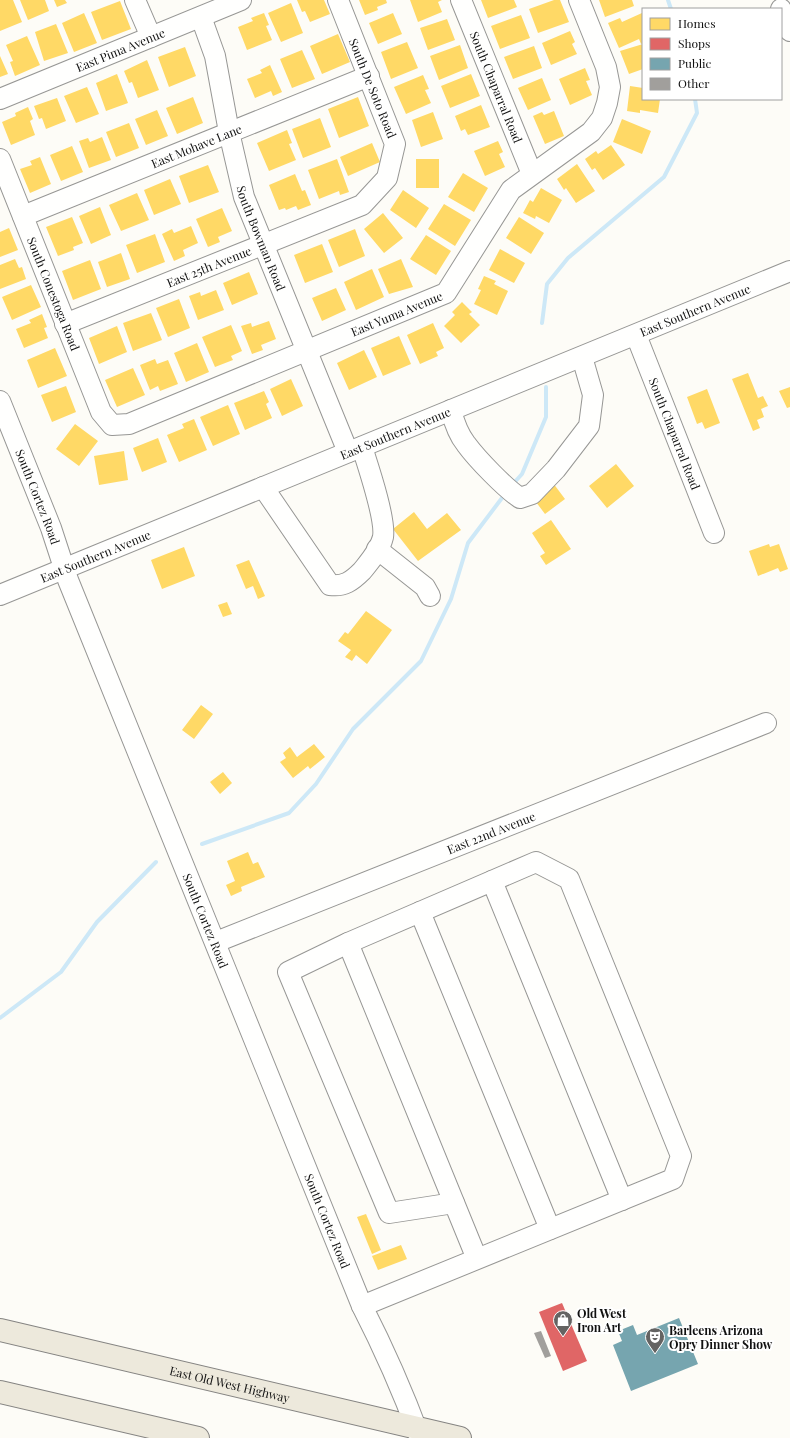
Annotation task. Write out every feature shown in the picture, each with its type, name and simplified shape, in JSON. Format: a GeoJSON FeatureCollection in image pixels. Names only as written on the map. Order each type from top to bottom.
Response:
{"type":"FeatureCollection","features":[{"type":"Feature","properties":{"kind":"main road","name":"East Old West Highway"},"geometry":{"type":"LineString","coordinates":[[0,1330],[418,1433],[460,1438]]}},
{"type":"Feature","properties":{"kind":"main road"},"geometry":{"type":"LineString","coordinates":[[0,1392],[198,1438]]}},
{"type":"Feature","properties":{"kind":"street"},"geometry":{"type":"LineString","coordinates":[[135,0],[150,37]]}},
{"type":"Feature","properties":{"kind":"street","name":"East Pima Avenue"},"geometry":{"type":"LineString","coordinates":[[0,99],[241,0]]}},
{"type":"Feature","properties":{"kind":"street","name":"South De Soto Road"},"geometry":{"type":"LineString","coordinates":[[338,0],[395,144],[388,178]]}},
{"type":"Feature","properties":{"kind":"street","name":"South Chaparral Road"},"geometry":{"type":"LineString","coordinates":[[460,0],[532,174]]}},
{"type":"Feature","properties":{"kind":"street","name":"East Yuma Avenue"},"geometry":{"type":"LineString","coordinates":[[112,425],[129,424],[446,293],[511,190],[591,132],[602,118],[607,104],[610,87],[606,67],[579,0]]}},
{"type":"Feature","properties":{"kind":"street"},"geometry":{"type":"LineString","coordinates":[[782,11],[790,31]]}},
{"type":"Feature","properties":{"kind":"street","name":"South Bowman Road"},"geometry":{"type":"LineString","coordinates":[[201,17],[216,56],[229,132],[244,197],[307,350],[377,498],[383,536],[374,558],[354,579],[341,586],[330,585],[263,487]]}},
{"type":"Feature","properties":{"kind":"street","name":"East Mohave Lane"},"geometry":{"type":"LineString","coordinates":[[23,216],[369,76]]}},
{"type":"Feature","properties":{"kind":"street","name":"South Conestoga Road"},"geometry":{"type":"LineString","coordinates":[[0,159],[101,412],[112,425]]}},
{"type":"Feature","properties":{"kind":"street","name":"East 25th Avenue"},"geometry":{"type":"LineString","coordinates":[[66,324],[362,205],[388,178]]}},
{"type":"Feature","properties":{"kind":"street","name":"East Southern Avenue"},"geometry":{"type":"LineString","coordinates":[[0,595],[790,271]]}},
{"type":"Feature","properties":{"kind":"street","name":"South Chaparral Road"},"geometry":{"type":"LineString","coordinates":[[636,334],[714,534]]}},
{"type":"Feature","properties":{"kind":"street"},"geometry":{"type":"LineString","coordinates":[[451,410],[456,427],[466,444],[511,492],[520,498],[532,494],[556,469],[589,426],[593,395],[582,356]]}},
{"type":"Feature","properties":{"kind":"street","name":"South Cortez Road"},"geometry":{"type":"LineString","coordinates":[[0,401],[77,601],[362,1306],[388,1359],[418,1433]]}},
{"type":"Feature","properties":{"kind":"street"},"geometry":{"type":"LineString","coordinates":[[377,549],[425,587],[430,596]]}},
{"type":"Feature","properties":{"kind":"street","name":"East 22nd Avenue"},"geometry":{"type":"LineString","coordinates":[[216,942],[766,723]]}},
{"type":"Feature","properties":{"kind":"street"},"geometry":{"type":"LineString","coordinates":[[362,1306],[673,1179],[681,1156],[569,880],[536,862],[348,943],[288,972],[389,1212],[454,1204]]}},
{"type":"Feature","properties":{"kind":"street"},"geometry":{"type":"LineString","coordinates":[[492,881],[622,1200]]}},
{"type":"Feature","properties":{"kind":"street"},"geometry":{"type":"LineString","coordinates":[[420,912],[550,1229]]}},
{"type":"Feature","properties":{"kind":"street"},"geometry":{"type":"LineString","coordinates":[[348,943],[477,1259]]}},
{"type":"Feature","properties":{"kind":"building: Homes"},"geometry":{"type":"Polygon","coordinates":[[[0,0],[13,0],[22,22],[0,31],[0,0]]]}},
{"type":"Feature","properties":{"kind":"building: Homes"},"geometry":{"type":"Polygon","coordinates":[[[20,0],[45,0],[49,11],[28,20],[20,0]]]}},
{"type":"Feature","properties":{"kind":"building: Homes"},"geometry":{"type":"Polygon","coordinates":[[[54,0],[65,0],[67,3],[57,7],[54,0]]]}},
{"type":"Feature","properties":{"kind":"building: Homes"},"geometry":{"type":"Polygon","coordinates":[[[297,0],[324,0],[330,14],[310,22],[305,11],[302,12],[297,0]]]}},
{"type":"Feature","properties":{"kind":"building: Homes"},"geometry":{"type":"Polygon","coordinates":[[[359,0],[386,0],[387,3],[377,7],[378,10],[365,15],[359,0]]]}},
{"type":"Feature","properties":{"kind":"building: Homes"},"geometry":{"type":"Polygon","coordinates":[[[410,0],[442,0],[438,2],[442,12],[418,22],[410,0]]]}},
{"type":"Feature","properties":{"kind":"building: Homes"},"geometry":{"type":"Polygon","coordinates":[[[481,0],[514,0],[517,7],[488,18],[481,0]]]}},
{"type":"Feature","properties":{"kind":"building: Homes"},"geometry":{"type":"Polygon","coordinates":[[[554,0],[560,0],[569,22],[538,33],[529,9],[554,0]]]}},
{"type":"Feature","properties":{"kind":"building: Homes"},"geometry":{"type":"Polygon","coordinates":[[[599,0],[632,0],[634,6],[605,17],[599,0]]]}},
{"type":"Feature","properties":{"kind":"building: Homes"},"geometry":{"type":"Polygon","coordinates":[[[120,1],[131,29],[102,40],[91,12],[120,1]]]}},
{"type":"Feature","properties":{"kind":"building: Homes"},"geometry":{"type":"Polygon","coordinates":[[[291,3],[303,33],[281,42],[268,13],[291,3]]]}},
{"type":"Feature","properties":{"kind":"building: Homes"},"geometry":{"type":"Polygon","coordinates":[[[84,13],[97,43],[74,52],[62,23],[84,13]]]}},
{"type":"Feature","properties":{"kind":"building: Homes"},"geometry":{"type":"Polygon","coordinates":[[[264,13],[269,25],[266,26],[272,40],[247,50],[238,27],[253,21],[251,18],[264,13]]]}},
{"type":"Feature","properties":{"kind":"building: Homes"},"geometry":{"type":"Polygon","coordinates":[[[393,13],[402,34],[378,44],[369,23],[393,13]]]}},
{"type":"Feature","properties":{"kind":"building: Homes"},"geometry":{"type":"Polygon","coordinates":[[[642,13],[642,44],[639,39],[619,48],[608,23],[620,18],[622,22],[642,13]]]}},
{"type":"Feature","properties":{"kind":"building: Homes"},"geometry":{"type":"Polygon","coordinates":[[[521,15],[530,38],[500,49],[491,26],[521,15]]]}},
{"type":"Feature","properties":{"kind":"building: Homes"},"geometry":{"type":"Polygon","coordinates":[[[447,19],[455,40],[428,50],[420,28],[447,19]]]}},
{"type":"Feature","properties":{"kind":"building: Homes"},"geometry":{"type":"Polygon","coordinates":[[[56,24],[68,53],[44,61],[35,32],[56,24]]]}},
{"type":"Feature","properties":{"kind":"building: Homes"},"geometry":{"type":"Polygon","coordinates":[[[570,31],[575,42],[572,44],[577,54],[551,65],[542,43],[570,31]]]}},
{"type":"Feature","properties":{"kind":"building: Homes"},"geometry":{"type":"Polygon","coordinates":[[[338,34],[350,62],[322,74],[310,46],[338,34]]]}},
{"type":"Feature","properties":{"kind":"building: Homes"},"geometry":{"type":"Polygon","coordinates":[[[27,36],[40,65],[15,76],[10,62],[13,61],[6,45],[27,36]]]}},
{"type":"Feature","properties":{"kind":"building: Homes"},"geometry":{"type":"Polygon","coordinates":[[[407,42],[418,68],[391,79],[381,52],[407,42]]]}},
{"type":"Feature","properties":{"kind":"building: Homes"},"geometry":{"type":"Polygon","coordinates":[[[642,44],[642,69],[629,74],[620,51],[642,44]]]}},
{"type":"Feature","properties":{"kind":"building: Homes"},"geometry":{"type":"Polygon","coordinates":[[[460,45],[468,68],[439,80],[430,56],[460,45]]]}},
{"type":"Feature","properties":{"kind":"building: Homes"},"geometry":{"type":"Polygon","coordinates":[[[534,46],[542,68],[513,79],[504,57],[534,46]]]}},
{"type":"Feature","properties":{"kind":"building: Homes"},"geometry":{"type":"Polygon","coordinates":[[[185,47],[196,76],[169,87],[158,57],[185,47]]]}},
{"type":"Feature","properties":{"kind":"building: Homes"},"geometry":{"type":"Polygon","coordinates":[[[302,50],[315,79],[292,88],[280,59],[302,50]]]}},
{"type":"Feature","properties":{"kind":"building: Homes"},"geometry":{"type":"Polygon","coordinates":[[[0,56],[8,74],[0,77],[0,56]]]}},
{"type":"Feature","properties":{"kind":"building: Homes"},"geometry":{"type":"Polygon","coordinates":[[[147,60],[159,90],[138,98],[132,82],[129,83],[124,71],[147,60]]]}},
{"type":"Feature","properties":{"kind":"building: Homes"},"geometry":{"type":"Polygon","coordinates":[[[270,65],[282,92],[273,96],[271,91],[255,98],[247,79],[262,73],[260,70],[270,65]]]}},
{"type":"Feature","properties":{"kind":"building: Homes"},"geometry":{"type":"Polygon","coordinates":[[[585,68],[590,80],[586,81],[592,95],[570,105],[559,79],[585,68]]]}},
{"type":"Feature","properties":{"kind":"building: Homes"},"geometry":{"type":"Polygon","coordinates":[[[117,74],[128,103],[106,111],[96,83],[117,74]]]}},
{"type":"Feature","properties":{"kind":"building: Homes"},"geometry":{"type":"Polygon","coordinates":[[[471,74],[480,96],[450,108],[441,86],[471,74]]]}},
{"type":"Feature","properties":{"kind":"building: Homes"},"geometry":{"type":"Polygon","coordinates":[[[423,75],[429,89],[425,90],[431,103],[406,114],[394,87],[423,75]]]}},
{"type":"Feature","properties":{"kind":"building: Homes"},"geometry":{"type":"Polygon","coordinates":[[[542,78],[551,100],[528,110],[518,88],[542,78]]]}},
{"type":"Feature","properties":{"kind":"building: Homes"},"geometry":{"type":"Polygon","coordinates":[[[630,86],[642,88],[642,100],[660,100],[658,113],[640,110],[640,113],[627,111],[630,86]]]}},
{"type":"Feature","properties":{"kind":"building: Homes"},"geometry":{"type":"Polygon","coordinates":[[[87,87],[99,114],[76,123],[64,96],[87,87]]]}},
{"type":"Feature","properties":{"kind":"building: Homes"},"geometry":{"type":"Polygon","coordinates":[[[193,97],[203,123],[177,134],[166,108],[193,97]]]}},
{"type":"Feature","properties":{"kind":"building: Homes"},"geometry":{"type":"Polygon","coordinates":[[[358,97],[369,126],[339,138],[328,109],[358,97]]]}},
{"type":"Feature","properties":{"kind":"building: Homes"},"geometry":{"type":"Polygon","coordinates":[[[57,98],[66,121],[46,129],[42,118],[39,119],[34,106],[57,98]]]}},
{"type":"Feature","properties":{"kind":"building: Homes"},"geometry":{"type":"Polygon","coordinates":[[[481,105],[490,127],[468,135],[465,129],[461,131],[455,116],[481,105]]]}},
{"type":"Feature","properties":{"kind":"building: Homes"},"geometry":{"type":"Polygon","coordinates":[[[28,107],[33,119],[30,121],[35,135],[11,145],[2,122],[16,116],[15,113],[28,107]]]}},
{"type":"Feature","properties":{"kind":"building: Homes"},"geometry":{"type":"Polygon","coordinates":[[[157,110],[168,136],[146,145],[135,119],[157,110]]]}},
{"type":"Feature","properties":{"kind":"building: Homes"},"geometry":{"type":"Polygon","coordinates":[[[554,111],[564,136],[545,144],[533,116],[542,112],[544,115],[554,111]]]}},
{"type":"Feature","properties":{"kind":"building: Homes"},"geometry":{"type":"Polygon","coordinates":[[[433,112],[443,139],[421,147],[412,120],[433,112]]]}},
{"type":"Feature","properties":{"kind":"building: Homes"},"geometry":{"type":"Polygon","coordinates":[[[320,118],[331,147],[303,158],[292,129],[320,118]]]}},
{"type":"Feature","properties":{"kind":"building: Homes"},"geometry":{"type":"Polygon","coordinates":[[[622,119],[651,131],[642,154],[613,142],[622,119]]]}},
{"type":"Feature","properties":{"kind":"building: Homes"},"geometry":{"type":"Polygon","coordinates":[[[129,123],[139,148],[116,157],[106,132],[129,123]]]}},
{"type":"Feature","properties":{"kind":"building: Homes"},"geometry":{"type":"Polygon","coordinates":[[[287,130],[292,143],[289,144],[296,160],[269,171],[257,143],[287,130]]]}},
{"type":"Feature","properties":{"kind":"building: Homes"},"geometry":{"type":"Polygon","coordinates":[[[102,137],[111,160],[89,168],[79,141],[88,138],[90,142],[102,137]]]}},
{"type":"Feature","properties":{"kind":"building: Homes"},"geometry":{"type":"Polygon","coordinates":[[[498,141],[503,152],[499,154],[505,167],[485,176],[474,151],[498,141]]]}},
{"type":"Feature","properties":{"kind":"building: Homes"},"geometry":{"type":"Polygon","coordinates":[[[372,143],[380,162],[348,176],[340,157],[372,143]]]}},
{"type":"Feature","properties":{"kind":"building: Homes"},"geometry":{"type":"Polygon","coordinates":[[[611,145],[625,165],[603,180],[595,168],[592,170],[585,159],[596,151],[598,154],[611,145]]]}},
{"type":"Feature","properties":{"kind":"building: Homes"},"geometry":{"type":"Polygon","coordinates":[[[72,146],[83,172],[61,181],[50,155],[72,146]]]}},
{"type":"Feature","properties":{"kind":"building: Homes"},"geometry":{"type":"Polygon","coordinates":[[[40,157],[51,184],[30,193],[20,169],[32,165],[30,161],[40,157]]]}},
{"type":"Feature","properties":{"kind":"building: Homes"},"geometry":{"type":"Polygon","coordinates":[[[337,159],[349,192],[340,195],[339,191],[319,199],[308,170],[337,159]]]}},
{"type":"Feature","properties":{"kind":"building: Homes"},"geometry":{"type":"Polygon","coordinates":[[[416,159],[439,159],[439,188],[416,188],[416,159]]]}},
{"type":"Feature","properties":{"kind":"building: Homes"},"geometry":{"type":"Polygon","coordinates":[[[577,164],[595,191],[576,203],[566,188],[564,190],[557,179],[577,164]]]}},
{"type":"Feature","properties":{"kind":"building: Homes"},"geometry":{"type":"Polygon","coordinates":[[[208,165],[219,192],[189,203],[179,176],[208,165]]]}},
{"type":"Feature","properties":{"kind":"building: Homes"},"geometry":{"type":"Polygon","coordinates":[[[463,173],[488,188],[474,212],[448,197],[463,173]]]}},
{"type":"Feature","properties":{"kind":"building: Homes"},"geometry":{"type":"Polygon","coordinates":[[[295,174],[302,191],[305,190],[311,205],[298,210],[296,206],[286,210],[285,208],[279,210],[269,185],[295,174]]]}},
{"type":"Feature","properties":{"kind":"building: Homes"},"geometry":{"type":"Polygon","coordinates":[[[170,179],[181,204],[154,215],[144,190],[170,179]]]}},
{"type":"Feature","properties":{"kind":"building: Homes"},"geometry":{"type":"Polygon","coordinates":[[[541,188],[562,200],[549,223],[536,216],[535,219],[523,213],[530,200],[533,202],[541,188]]]}},
{"type":"Feature","properties":{"kind":"building: Homes"},"geometry":{"type":"Polygon","coordinates":[[[403,190],[429,208],[416,228],[390,210],[403,190]]]}},
{"type":"Feature","properties":{"kind":"building: Homes"},"geometry":{"type":"Polygon","coordinates":[[[137,193],[149,220],[121,231],[109,205],[137,193]]]}},
{"type":"Feature","properties":{"kind":"building: Homes"},"geometry":{"type":"Polygon","coordinates":[[[444,204],[471,220],[455,246],[428,229],[444,204]]]}},
{"type":"Feature","properties":{"kind":"building: Homes"},"geometry":{"type":"Polygon","coordinates":[[[100,207],[111,235],[91,244],[79,216],[100,207]]]}},
{"type":"Feature","properties":{"kind":"building: Homes"},"geometry":{"type":"Polygon","coordinates":[[[222,208],[232,231],[218,237],[220,242],[208,247],[196,219],[222,208]]]}},
{"type":"Feature","properties":{"kind":"building: Homes"},"geometry":{"type":"Polygon","coordinates":[[[383,213],[403,238],[384,253],[364,229],[383,213]]]}},
{"type":"Feature","properties":{"kind":"building: Homes"},"geometry":{"type":"Polygon","coordinates":[[[72,217],[83,243],[73,247],[74,250],[58,256],[46,227],[72,217]]]}},
{"type":"Feature","properties":{"kind":"building: Homes"},"geometry":{"type":"Polygon","coordinates":[[[519,217],[544,233],[531,254],[506,238],[519,217]]]}},
{"type":"Feature","properties":{"kind":"building: Homes"},"geometry":{"type":"Polygon","coordinates":[[[191,226],[198,243],[183,250],[185,256],[174,261],[162,234],[172,229],[174,233],[191,226]]]}},
{"type":"Feature","properties":{"kind":"building: Homes"},"geometry":{"type":"Polygon","coordinates":[[[9,228],[18,250],[0,257],[0,232],[9,228]]]}},
{"type":"Feature","properties":{"kind":"building: Homes"},"geometry":{"type":"Polygon","coordinates":[[[355,229],[365,256],[339,267],[328,240],[355,229]]]}},
{"type":"Feature","properties":{"kind":"building: Homes"},"geometry":{"type":"Polygon","coordinates":[[[155,234],[165,262],[137,273],[126,245],[155,234]]]}},
{"type":"Feature","properties":{"kind":"building: Homes"},"geometry":{"type":"Polygon","coordinates":[[[426,235],[451,251],[436,275],[410,259],[426,235]]]}},
{"type":"Feature","properties":{"kind":"building: Homes"},"geometry":{"type":"Polygon","coordinates":[[[322,244],[333,272],[305,283],[294,255],[322,244]]]}},
{"type":"Feature","properties":{"kind":"building: Homes"},"geometry":{"type":"Polygon","coordinates":[[[500,249],[525,263],[514,283],[489,270],[500,249]]]}},
{"type":"Feature","properties":{"kind":"building: Homes"},"geometry":{"type":"Polygon","coordinates":[[[121,253],[130,279],[107,287],[98,262],[121,253]]]}},
{"type":"Feature","properties":{"kind":"building: Homes"},"geometry":{"type":"Polygon","coordinates":[[[15,259],[19,268],[22,267],[26,279],[0,289],[0,265],[15,259]]]}},
{"type":"Feature","properties":{"kind":"building: Homes"},"geometry":{"type":"Polygon","coordinates":[[[401,259],[413,287],[389,294],[378,269],[401,259]]]}},
{"type":"Feature","properties":{"kind":"building: Homes"},"geometry":{"type":"Polygon","coordinates":[[[90,260],[101,289],[73,300],[62,271],[90,260]]]}},
{"type":"Feature","properties":{"kind":"building: Homes"},"geometry":{"type":"Polygon","coordinates":[[[372,269],[384,297],[356,310],[344,282],[372,269]]]}},
{"type":"Feature","properties":{"kind":"building: Homes"},"geometry":{"type":"Polygon","coordinates":[[[249,272],[258,294],[232,305],[223,283],[249,272]]]}},
{"type":"Feature","properties":{"kind":"building: Homes"},"geometry":{"type":"Polygon","coordinates":[[[484,276],[496,281],[494,284],[508,291],[497,315],[474,304],[481,290],[478,289],[484,276]]]}},
{"type":"Feature","properties":{"kind":"building: Homes"},"geometry":{"type":"Polygon","coordinates":[[[31,285],[41,307],[12,320],[2,297],[31,285]]]}},
{"type":"Feature","properties":{"kind":"building: Homes"},"geometry":{"type":"Polygon","coordinates":[[[336,288],[346,310],[322,321],[312,298],[336,288]]]}},
{"type":"Feature","properties":{"kind":"building: Homes"},"geometry":{"type":"Polygon","coordinates":[[[216,290],[224,310],[198,320],[189,296],[200,292],[201,296],[216,290]]]}},
{"type":"Feature","properties":{"kind":"building: Homes"},"geometry":{"type":"Polygon","coordinates":[[[179,299],[190,328],[168,337],[156,308],[179,299]]]}},
{"type":"Feature","properties":{"kind":"building: Homes"},"geometry":{"type":"Polygon","coordinates":[[[462,302],[472,312],[469,314],[480,325],[461,343],[444,326],[455,315],[452,312],[462,302]]]}},
{"type":"Feature","properties":{"kind":"building: Homes"},"geometry":{"type":"Polygon","coordinates":[[[151,313],[162,340],[133,351],[123,323],[151,313]]]}},
{"type":"Feature","properties":{"kind":"building: Homes"},"geometry":{"type":"Polygon","coordinates":[[[42,314],[47,327],[44,328],[48,338],[24,348],[16,329],[31,323],[29,320],[42,314]]]}},
{"type":"Feature","properties":{"kind":"building: Homes"},"geometry":{"type":"Polygon","coordinates":[[[269,321],[276,339],[261,345],[263,350],[252,354],[241,326],[251,323],[252,327],[269,321]]]}},
{"type":"Feature","properties":{"kind":"building: Homes"},"geometry":{"type":"Polygon","coordinates":[[[433,323],[444,348],[436,352],[438,356],[420,364],[407,335],[433,323]]]}},
{"type":"Feature","properties":{"kind":"building: Homes"},"geometry":{"type":"Polygon","coordinates":[[[231,325],[242,351],[231,356],[233,360],[215,367],[202,337],[231,325]]]}},
{"type":"Feature","properties":{"kind":"building: Homes"},"geometry":{"type":"Polygon","coordinates":[[[117,326],[127,352],[99,364],[89,338],[117,326]]]}},
{"type":"Feature","properties":{"kind":"building: Homes"},"geometry":{"type":"Polygon","coordinates":[[[399,336],[411,364],[383,376],[371,348],[399,336]]]}},
{"type":"Feature","properties":{"kind":"building: Homes"},"geometry":{"type":"Polygon","coordinates":[[[197,343],[209,372],[186,382],[174,353],[197,343]]]}},
{"type":"Feature","properties":{"kind":"building: Homes"},"geometry":{"type":"Polygon","coordinates":[[[55,348],[67,376],[38,388],[27,360],[55,348]]]}},
{"type":"Feature","properties":{"kind":"building: Homes"},"geometry":{"type":"Polygon","coordinates":[[[364,350],[377,377],[349,390],[337,363],[364,350]]]}},
{"type":"Feature","properties":{"kind":"building: Homes"},"geometry":{"type":"Polygon","coordinates":[[[155,359],[157,364],[168,360],[178,384],[160,391],[158,386],[150,390],[140,365],[155,359]]]}},
{"type":"Feature","properties":{"kind":"building: Homes"},"geometry":{"type":"Polygon","coordinates":[[[133,368],[145,395],[117,407],[105,380],[133,368]]]}},
{"type":"Feature","properties":{"kind":"building: Homes"},"geometry":{"type":"Polygon","coordinates":[[[748,373],[758,398],[763,396],[768,406],[761,409],[764,417],[757,420],[760,428],[753,431],[732,379],[748,373]]]}},
{"type":"Feature","properties":{"kind":"building: Homes"},"geometry":{"type":"Polygon","coordinates":[[[291,379],[303,406],[282,416],[270,389],[291,379]]]}},
{"type":"Feature","properties":{"kind":"building: Homes"},"geometry":{"type":"Polygon","coordinates":[[[66,386],[76,412],[52,422],[41,395],[66,386]]]}},
{"type":"Feature","properties":{"kind":"building: Homes"},"geometry":{"type":"Polygon","coordinates":[[[790,387],[790,407],[787,408],[779,391],[790,387]]]}},
{"type":"Feature","properties":{"kind":"building: Homes"},"geometry":{"type":"Polygon","coordinates":[[[707,389],[720,423],[705,429],[702,422],[697,424],[687,397],[707,389]]]}},
{"type":"Feature","properties":{"kind":"building: Homes"},"geometry":{"type":"Polygon","coordinates":[[[264,391],[269,402],[266,404],[272,418],[245,430],[234,403],[264,391]]]}},
{"type":"Feature","properties":{"kind":"building: Homes"},"geometry":{"type":"Polygon","coordinates":[[[228,405],[240,434],[213,446],[200,417],[228,405]]]}},
{"type":"Feature","properties":{"kind":"building: Homes"},"geometry":{"type":"Polygon","coordinates":[[[194,419],[207,450],[179,462],[167,435],[184,428],[182,424],[194,419]]]}},
{"type":"Feature","properties":{"kind":"building: Homes"},"geometry":{"type":"Polygon","coordinates":[[[75,424],[98,441],[79,466],[56,449],[75,424]]]}},
{"type":"Feature","properties":{"kind":"building: Homes"},"geometry":{"type":"Polygon","coordinates":[[[158,438],[167,462],[142,472],[133,448],[158,438]]]}},
{"type":"Feature","properties":{"kind":"building: Homes"},"geometry":{"type":"Polygon","coordinates":[[[124,451],[128,480],[99,485],[94,456],[124,451]]]}},
{"type":"Feature","properties":{"kind":"building: Homes"},"geometry":{"type":"Polygon","coordinates":[[[616,464],[634,486],[607,508],[589,486],[616,464]]]}},
{"type":"Feature","properties":{"kind":"building: Homes"},"geometry":{"type":"Polygon","coordinates":[[[553,483],[565,499],[545,514],[533,498],[553,483]]]}},
{"type":"Feature","properties":{"kind":"building: Homes"},"geometry":{"type":"Polygon","coordinates":[[[414,512],[427,529],[447,513],[461,530],[418,561],[393,529],[414,512]]]}},
{"type":"Feature","properties":{"kind":"building: Homes"},"geometry":{"type":"Polygon","coordinates":[[[551,520],[571,549],[546,565],[540,556],[545,553],[532,533],[551,520]]]}},
{"type":"Feature","properties":{"kind":"building: Homes"},"geometry":{"type":"Polygon","coordinates":[[[769,544],[770,547],[779,544],[788,569],[780,572],[778,568],[758,576],[749,551],[769,544]]]}},
{"type":"Feature","properties":{"kind":"building: Homes"},"geometry":{"type":"Polygon","coordinates":[[[184,547],[195,576],[162,589],[151,560],[184,547]]]}},
{"type":"Feature","properties":{"kind":"building: Homes"},"geometry":{"type":"Polygon","coordinates":[[[249,560],[265,596],[258,599],[253,586],[246,589],[236,565],[249,560]]]}},
{"type":"Feature","properties":{"kind":"building: Homes"},"geometry":{"type":"Polygon","coordinates":[[[227,602],[232,614],[223,617],[218,605],[227,602]]]}},
{"type":"Feature","properties":{"kind":"building: Homes"},"geometry":{"type":"Polygon","coordinates":[[[366,611],[392,630],[367,664],[356,655],[352,661],[345,657],[351,650],[338,641],[345,632],[348,634],[366,611]]]}},
{"type":"Feature","properties":{"kind":"building: Homes"},"geometry":{"type":"Polygon","coordinates":[[[201,705],[213,714],[194,739],[182,730],[201,705]]]}},
{"type":"Feature","properties":{"kind":"building: Homes"},"geometry":{"type":"Polygon","coordinates":[[[314,744],[325,757],[310,769],[308,766],[293,778],[280,762],[286,758],[283,753],[290,747],[297,757],[314,744]]]}},
{"type":"Feature","properties":{"kind":"building: Homes"},"geometry":{"type":"Polygon","coordinates":[[[223,772],[232,783],[220,794],[210,782],[223,772]]]}},
{"type":"Feature","properties":{"kind":"building: Homes"},"geometry":{"type":"Polygon","coordinates":[[[248,852],[253,864],[258,862],[265,877],[241,887],[242,891],[231,896],[226,885],[235,881],[227,861],[248,852]]]}},
{"type":"Feature","properties":{"kind":"building: Homes"},"geometry":{"type":"Polygon","coordinates":[[[366,1214],[381,1250],[372,1254],[357,1217],[366,1214]]]}},
{"type":"Feature","properties":{"kind":"building: Homes"},"geometry":{"type":"Polygon","coordinates":[[[401,1245],[407,1259],[378,1270],[372,1256],[401,1245]]]}},
{"type":"Feature","properties":{"kind":"building: Shops","name":"Old West Iron Art"},"geometry":{"type":"Polygon","coordinates":[[[562,1303],[587,1361],[563,1371],[539,1312],[562,1303]]]}},
{"type":"Feature","properties":{"kind":"building: Public","name":"Barleens Arizona Opry Dinner Show"},"geometry":{"type":"Polygon","coordinates":[[[679,1318],[698,1364],[631,1391],[613,1345],[622,1341],[618,1331],[633,1325],[637,1335],[679,1318]]]}},
{"type":"Feature","properties":{"kind":"building: Other"},"geometry":{"type":"Polygon","coordinates":[[[541,1331],[551,1356],[545,1358],[534,1333],[541,1331]]]}},
{"type":"Feature","properties":{"kind":"waterway"},"geometry":{"type":"LineString","coordinates":[[668,0],[671,8]]}},
{"type":"Feature","properties":{"kind":"waterway"},"geometry":{"type":"LineString","coordinates":[[542,323],[547,284],[568,258],[664,177],[697,113],[695,100]]}},
{"type":"Feature","properties":{"kind":"waterway"},"geometry":{"type":"LineString","coordinates":[[512,485],[522,474],[546,417],[546,387]]}},
{"type":"Feature","properties":{"kind":"waterway"},"geometry":{"type":"LineString","coordinates":[[202,844],[289,813],[316,784],[353,729],[421,661],[451,599],[468,543],[505,494]]}},
{"type":"Feature","properties":{"kind":"waterway"},"geometry":{"type":"LineString","coordinates":[[0,1018],[61,972],[97,922],[156,862]]}},
{"type":"Feature","properties":{"kind":"place","name":"Old West Iron Art"},"geometry":{"type":"Point","coordinates":[563,1337]}},
{"type":"Feature","properties":{"kind":"place","name":"Barleens Arizona Opry Dinner Show"},"geometry":{"type":"Point","coordinates":[655,1354]}}]}
